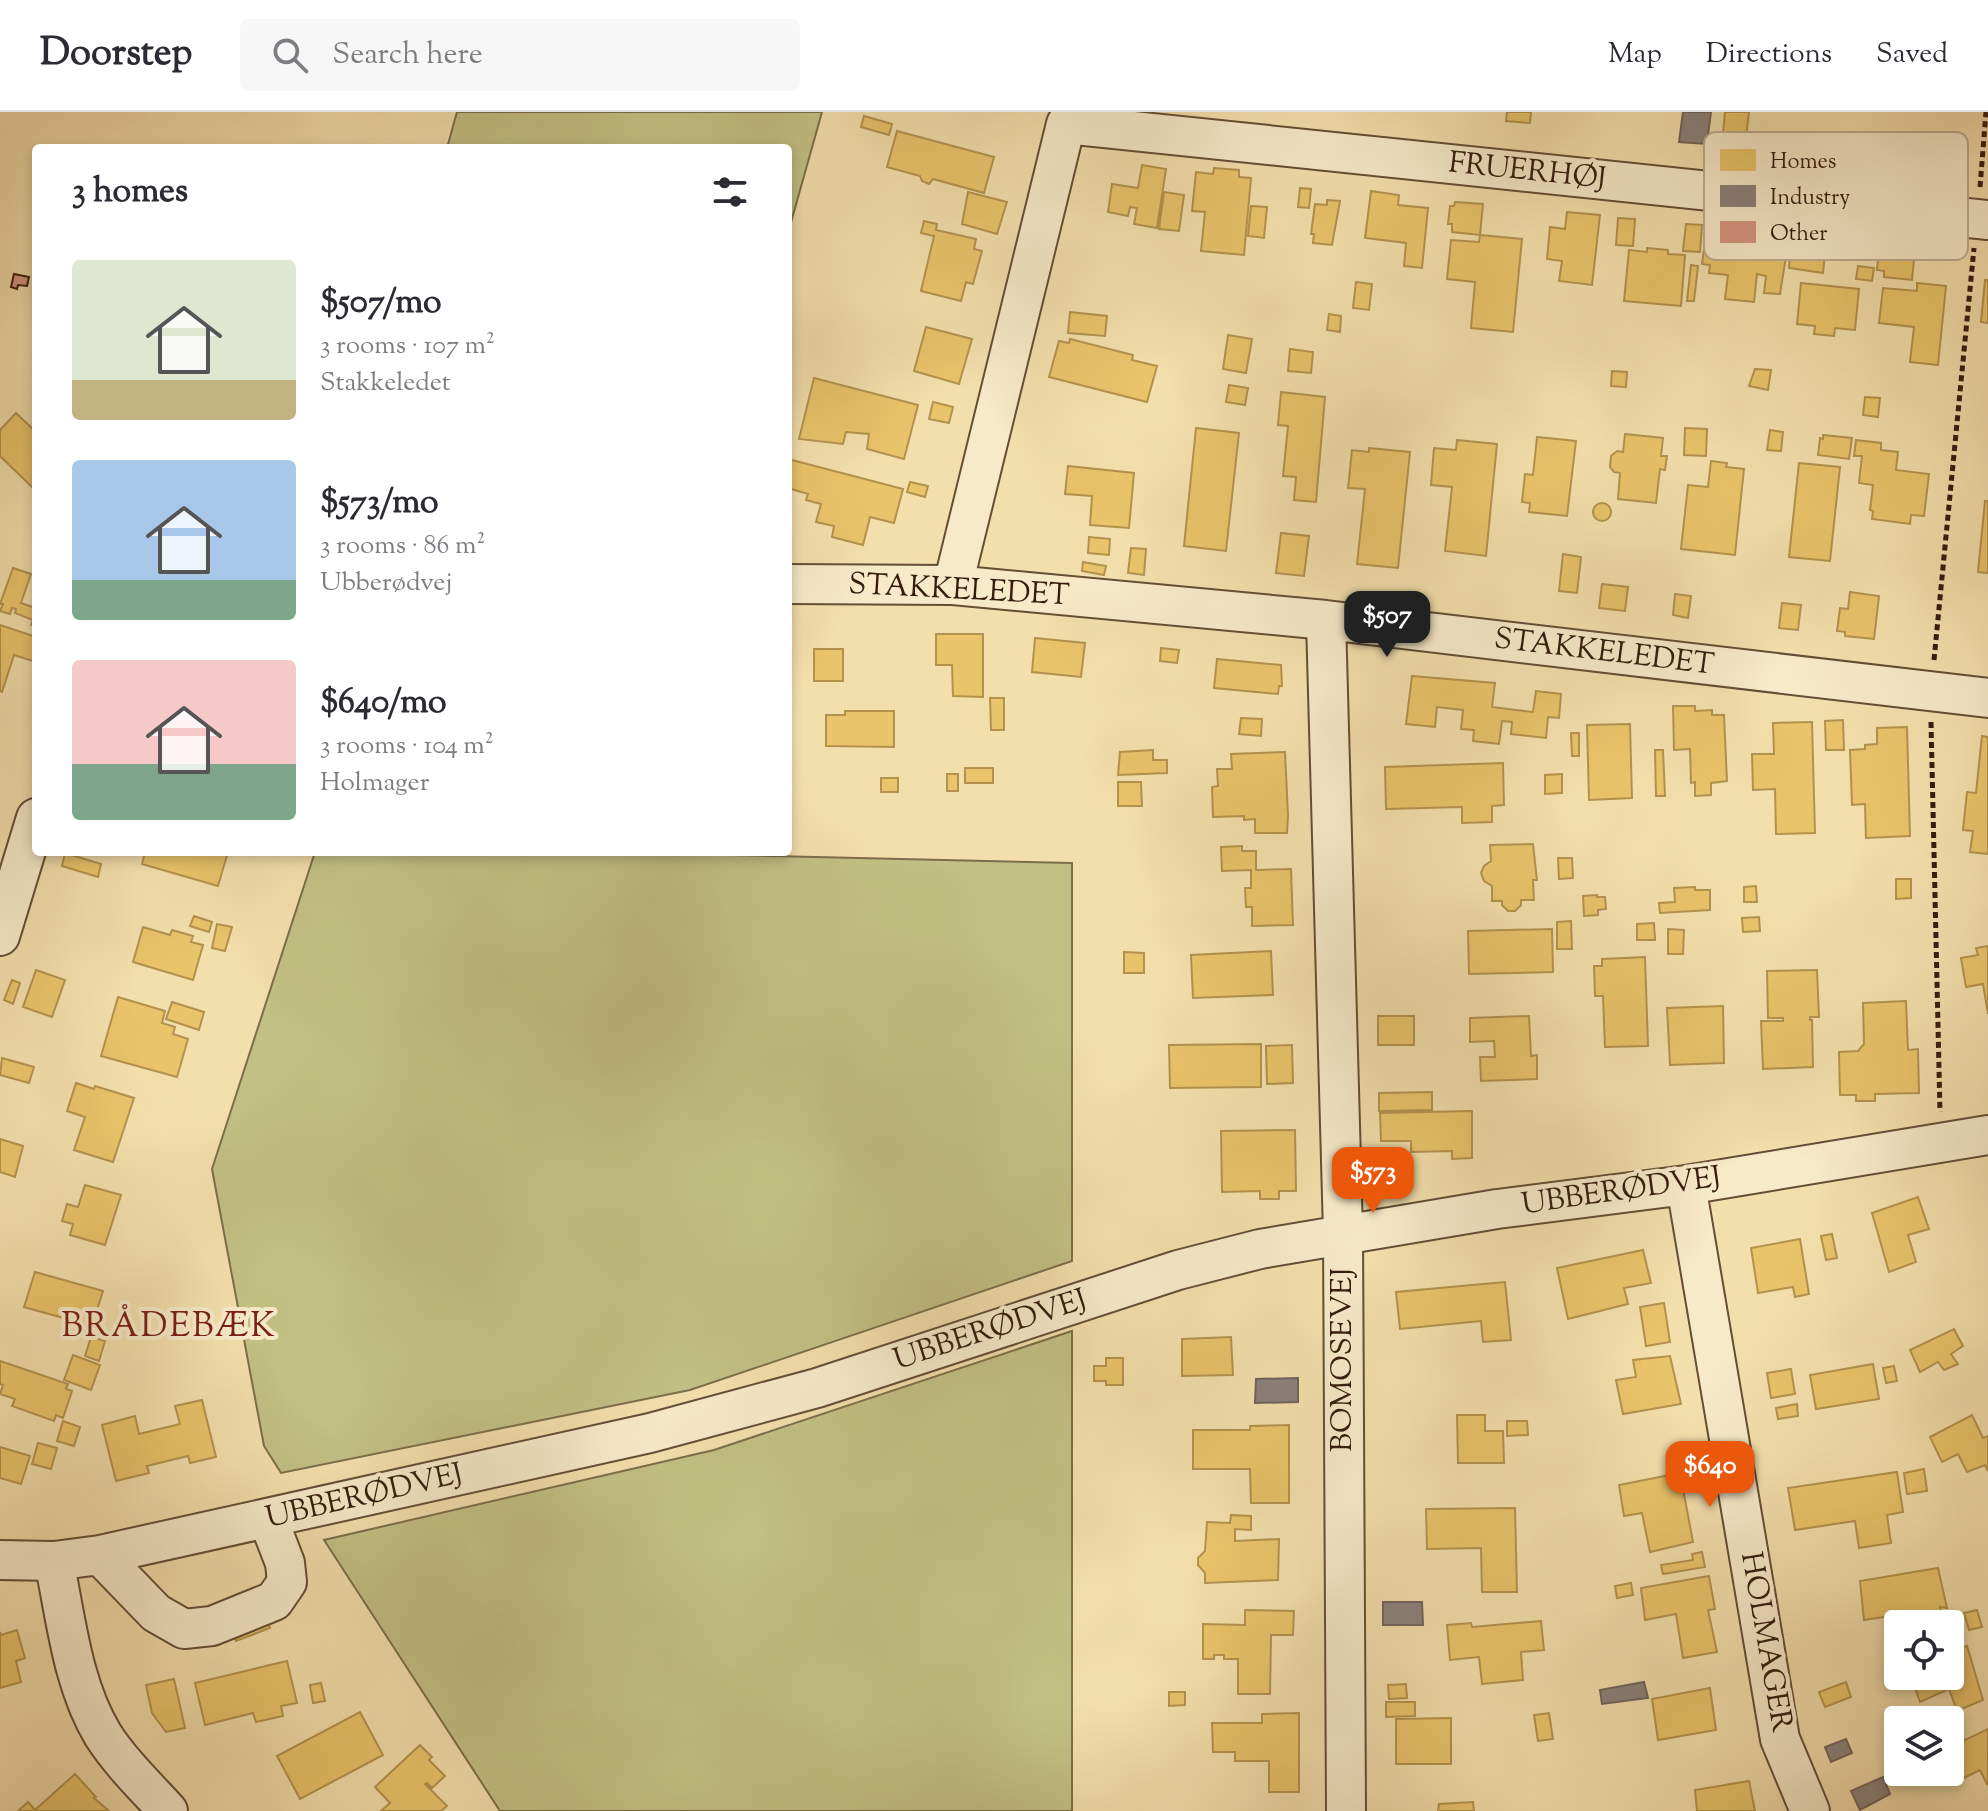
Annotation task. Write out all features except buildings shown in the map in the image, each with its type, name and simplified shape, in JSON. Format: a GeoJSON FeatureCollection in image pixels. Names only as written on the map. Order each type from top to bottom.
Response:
{"type":"FeatureCollection","features":[{"type":"Feature","properties":{"kind":"street","name":"FRUERHØJ"},"geometry":{"type":"LineString","coordinates":[[953,585],[1068,118],[1704,189]]}},
{"type":"Feature","properties":{"kind":"street","name":"STAKKELEDET"},"geometry":{"type":"LineString","coordinates":[[792,584],[953,585],[1326,620],[1988,698]]}},
{"type":"Feature","properties":{"kind":"street","name":"BOMOSEVEJ"},"geometry":{"type":"LineString","coordinates":[[1326,620],[1343,1233],[1346,1811]]}},
{"type":"Feature","properties":{"kind":"street"},"geometry":{"type":"LineString","coordinates":[[0,936],[32,831]]}},
{"type":"Feature","properties":{"kind":"street","name":"UBBERØDVEJ"},"geometry":{"type":"LineString","coordinates":[[0,1560],[54,1561],[100,1555],[650,1433],[817,1388],[1178,1270],[1260,1249],[1343,1233],[1497,1209],[1686,1185],[1988,1135]]}},
{"type":"Feature","properties":{"kind":"street","name":"HOLMAGER"},"geometry":{"type":"LineString","coordinates":[[1686,1185],[1780,1739],[1810,1811]]}},
{"type":"Feature","properties":{"kind":"street"},"geometry":{"type":"LineString","coordinates":[[100,1555],[156,1613],[184,1629],[212,1626],[274,1601],[287,1582],[285,1563],[268,1519]]}},
{"type":"Feature","properties":{"kind":"street"},"geometry":{"type":"LineString","coordinates":[[54,1561],[80,1683],[97,1721],[132,1772],[168,1811]]}},
{"type":"Feature","properties":{"kind":"path"},"geometry":{"type":"LineString","coordinates":[[1941,1144],[1931,691],[1983,220],[1986,112]]}},
{"type":"Feature","properties":{"kind":"shaded area"},"geometry":{"type":"Polygon","coordinates":[[[457,112],[822,112],[792,219],[792,144],[448,144],[457,112]]]}},
{"type":"Feature","properties":{"kind":"shaded area"},"geometry":{"type":"Polygon","coordinates":[[[314,856],[773,856],[1072,863],[1072,1261],[690,1390],[281,1473],[264,1446],[212,1169],[314,856]]]}},
{"type":"Feature","properties":{"kind":"shaded area"},"geometry":{"type":"Polygon","coordinates":[[[1072,1331],[1072,1811],[500,1811],[324,1540],[714,1450],[1072,1331]]]}},
{"type":"Feature","properties":{"kind":"district","name":"BRÅDEBÆK"},"geometry":{"type":"Point","coordinates":[169,1327]}}]}
